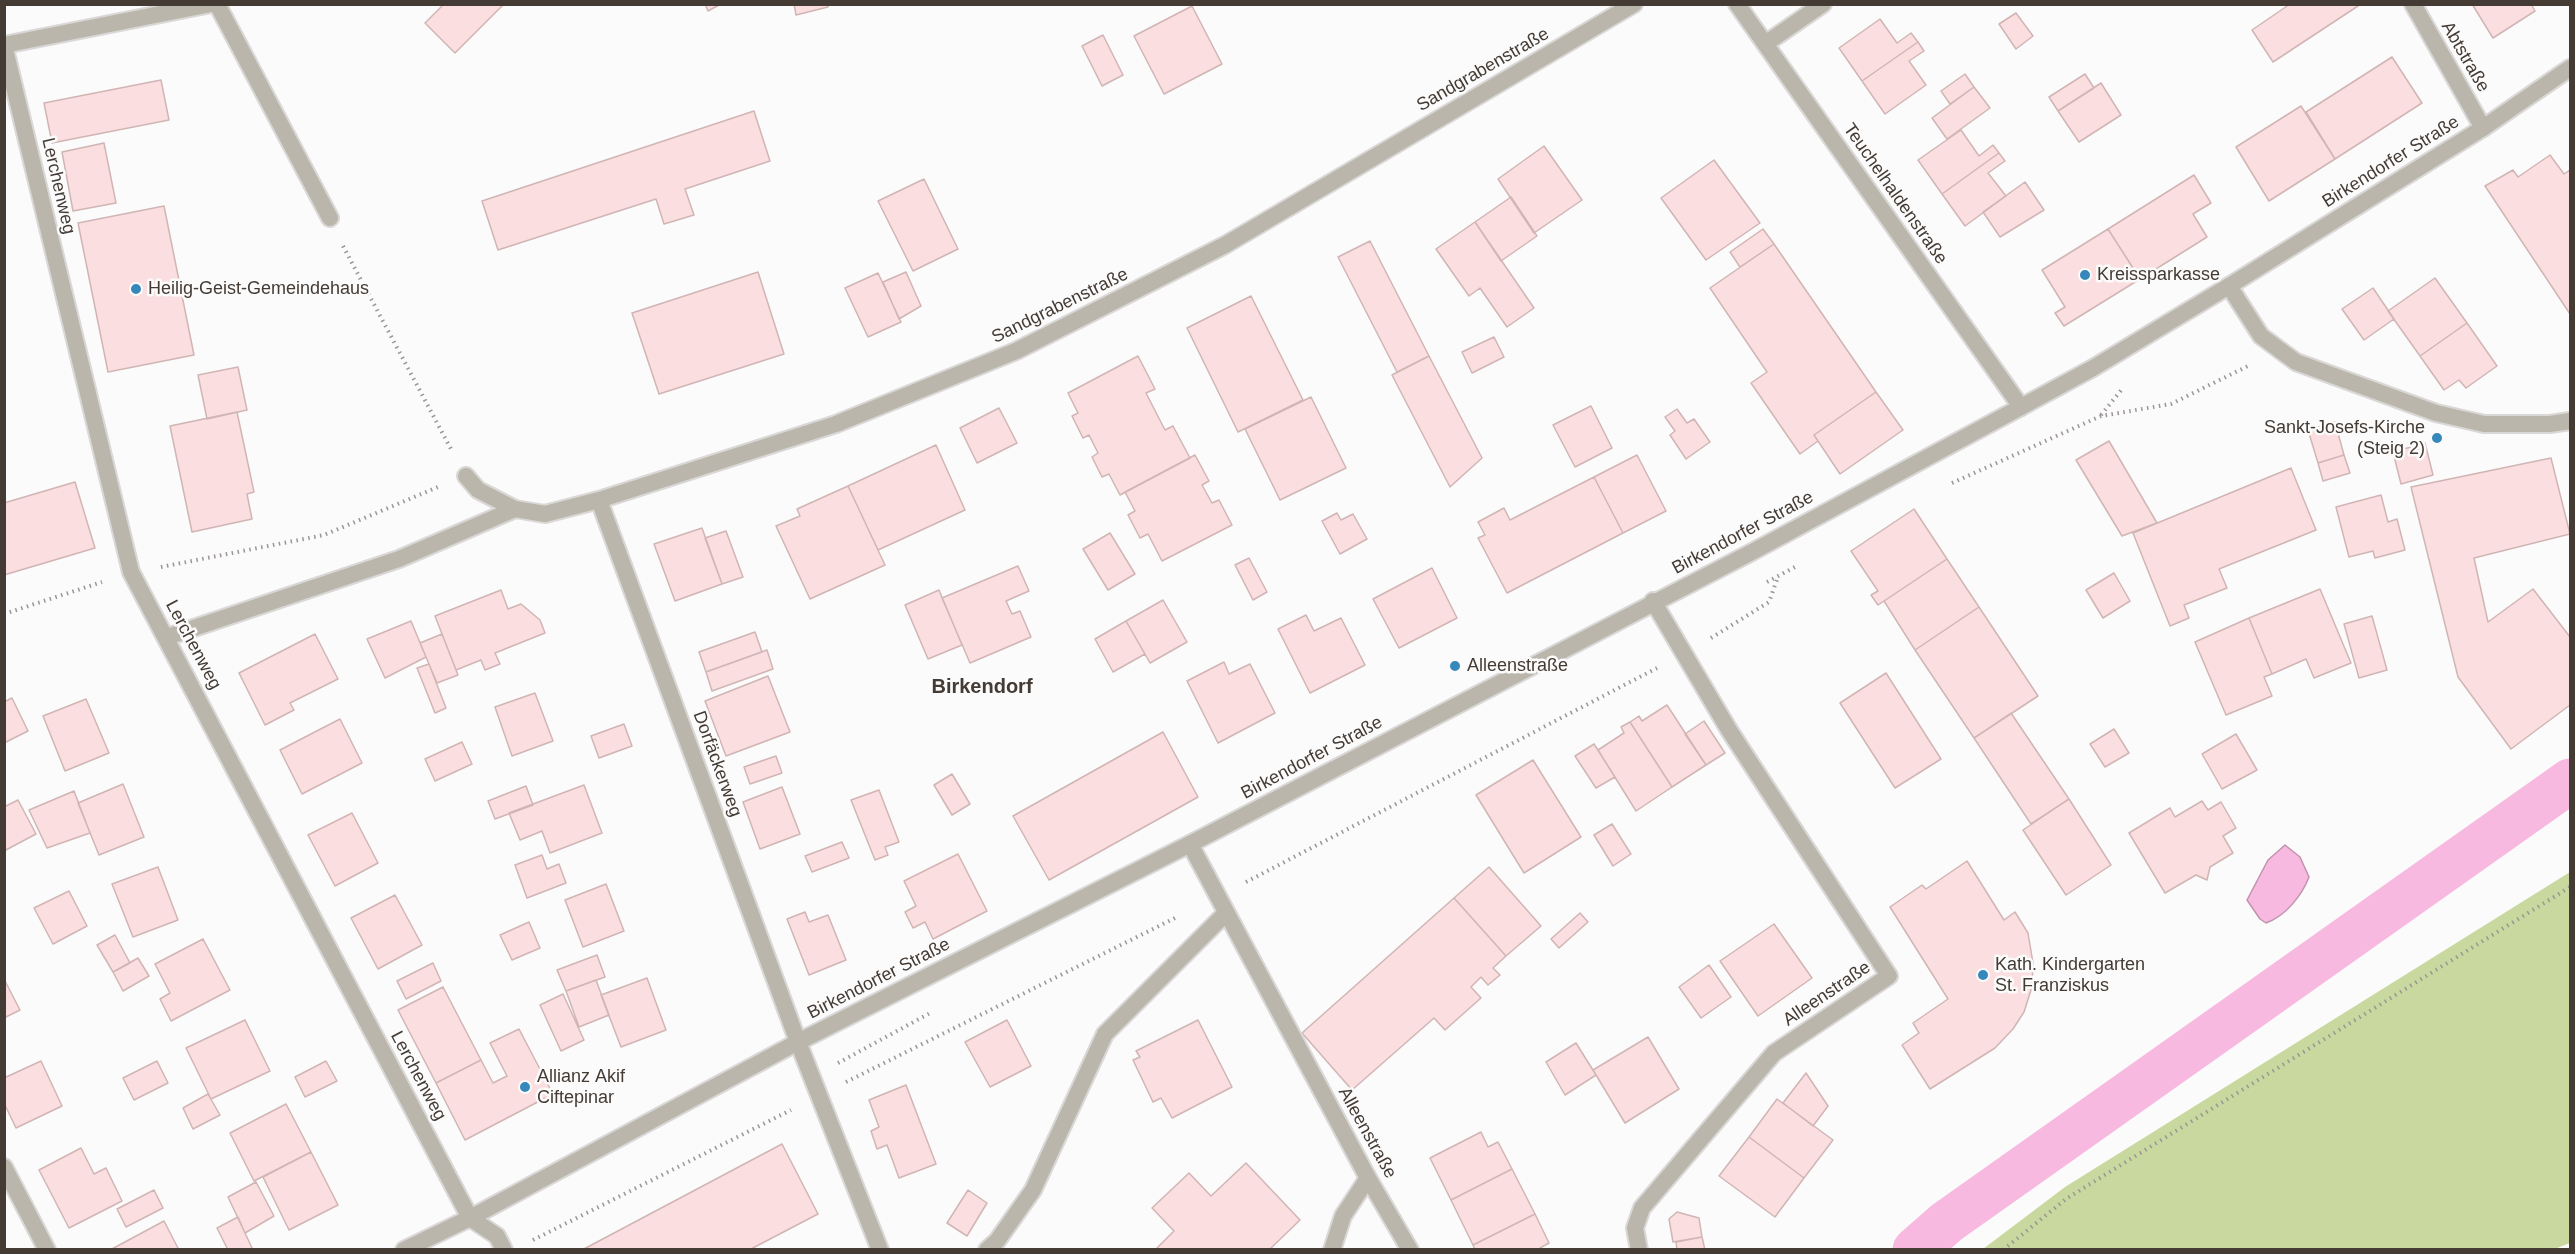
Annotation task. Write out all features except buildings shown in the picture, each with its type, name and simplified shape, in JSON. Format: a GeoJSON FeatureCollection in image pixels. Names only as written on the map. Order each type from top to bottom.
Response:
{"type":"FeatureCollection","features":[{"type":"Feature","properties":{"kind":"street"},"geometry":{"type":"LineString","coordinates":[[4,45],[211,4]]}},
{"type":"Feature","properties":{"kind":"street"},"geometry":{"type":"LineString","coordinates":[[217,4],[330,218]]}},
{"type":"Feature","properties":{"kind":"street","name":"Sandgrabenstraße"},"geometry":{"type":"LineString","coordinates":[[466,476],[478,489],[515,509],[545,514],[599,500],[836,424],[1016,351],[1225,244],[1634,4]]}},
{"type":"Feature","properties":{"kind":"street","name":"Teuchelhaldenstraße"},"geometry":{"type":"LineString","coordinates":[[1737,4],[2021,407]]}},
{"type":"Feature","properties":{"kind":"street"},"geometry":{"type":"LineString","coordinates":[[1765,44],[1822,4]]}},
{"type":"Feature","properties":{"kind":"street","name":"Abtstraße"},"geometry":{"type":"LineString","coordinates":[[2413,4],[2483,128]]}},
{"type":"Feature","properties":{"kind":"street","name":"Lerchenweg"},"geometry":{"type":"LineString","coordinates":[[4,45],[131,573],[470,1218]]}},
{"type":"Feature","properties":{"kind":"street","name":"Birkendorfer Straße"},"geometry":{"type":"LineString","coordinates":[[404,1250],[470,1218],[798,1042],[1190,844],[1752,552],[2093,368],[2483,128],[2571,68]]}},
{"type":"Feature","properties":{"kind":"street"},"geometry":{"type":"LineString","coordinates":[[2229,286],[2261,336],[2296,362],[2436,413],[2484,424],[2550,424],[2571,421]]}},
{"type":"Feature","properties":{"kind":"street","name":"Dorfäckerweg"},"geometry":{"type":"LineString","coordinates":[[599,500],[798,1042],[880,1250]]}},
{"type":"Feature","properties":{"kind":"street"},"geometry":{"type":"LineString","coordinates":[[166,637],[399,559],[515,509]]}},
{"type":"Feature","properties":{"kind":"street","name":"Alleenstraße"},"geometry":{"type":"LineString","coordinates":[[1639,1250],[1635,1228],[1642,1208],[1774,1053],[1889,976],[1729,730],[1653,602]]}},
{"type":"Feature","properties":{"kind":"street","name":"Alleenstraße"},"geometry":{"type":"LineString","coordinates":[[1190,844],[1368,1178],[1410,1250]]}},
{"type":"Feature","properties":{"kind":"street"},"geometry":{"type":"LineString","coordinates":[[987,1250],[997,1241],[1033,1190],[1105,1034],[1226,913]]}},
{"type":"Feature","properties":{"kind":"street"},"geometry":{"type":"LineString","coordinates":[[4,1167],[47,1250]]}},
{"type":"Feature","properties":{"kind":"street"},"geometry":{"type":"LineString","coordinates":[[1332,1250],[1343,1216],[1368,1178]]}},
{"type":"Feature","properties":{"kind":"street"},"geometry":{"type":"LineString","coordinates":[[470,1218],[497,1236],[504,1250]]}},
{"type":"Feature","properties":{"kind":"path"},"geometry":{"type":"LineString","coordinates":[[4,614],[131,573],[324,535],[466,476],[393,343],[330,218]]}},
{"type":"Feature","properties":{"kind":"path"},"geometry":{"type":"LineString","coordinates":[[1945,486],[2101,416],[2171,404],[2280,350]]}},
{"type":"Feature","properties":{"kind":"path"},"geometry":{"type":"LineString","coordinates":[[525,1244],[1217,897],[1685,654],[1769,602],[1778,577],[1799,565]]}},
{"type":"Feature","properties":{"kind":"path"},"geometry":{"type":"LineString","coordinates":[[2003,1250],[2066,1199],[2571,887]]}},
{"type":"Feature","properties":{"kind":"green space"},"geometry":{"type":"Polygon","coordinates":[[[2570,872],[2570,1243],[2552,1250],[1983,1249],[2065,1187],[2570,872]]]}},
{"type":"Feature","properties":{"kind":"shaded area"},"geometry":{"type":"Polygon","coordinates":[[[2285,845],[2300,857],[2309,877],[2292,904],[2280,915],[2266,923],[2260,919],[2247,900],[2268,860],[2285,845]]]}},
{"type":"Feature","properties":{"kind":"waterway"},"geometry":{"type":"LineString","coordinates":[[1915,1250],[1947,1222],[2570,781]]}},
{"type":"Feature","properties":{"kind":"place","name":"Kreissparkasse"},"geometry":{"type":"Point","coordinates":[2085,275]}},
{"type":"Feature","properties":{"kind":"place","name":"Heilig-Geist-Gemeindehaus"},"geometry":{"type":"Point","coordinates":[136,289]}},
{"type":"Feature","properties":{"kind":"place","name":"Sankt-Josefs-Kirche (Steig 2)"},"geometry":{"type":"Point","coordinates":[2437,438]}},
{"type":"Feature","properties":{"kind":"place","name":"Alleenstraße"},"geometry":{"type":"Point","coordinates":[1455,666]}},
{"type":"Feature","properties":{"kind":"place","name":"Kath. Kindergarten St. Franziskus"},"geometry":{"type":"Point","coordinates":[1983,975]}},
{"type":"Feature","properties":{"kind":"place","name":"Allianz Akif Ciftepinar"},"geometry":{"type":"Point","coordinates":[525,1087]}},
{"type":"Feature","properties":{"kind":"district","name":"Birkendorf"},"geometry":{"type":"Point","coordinates":[982,687]}}]}
